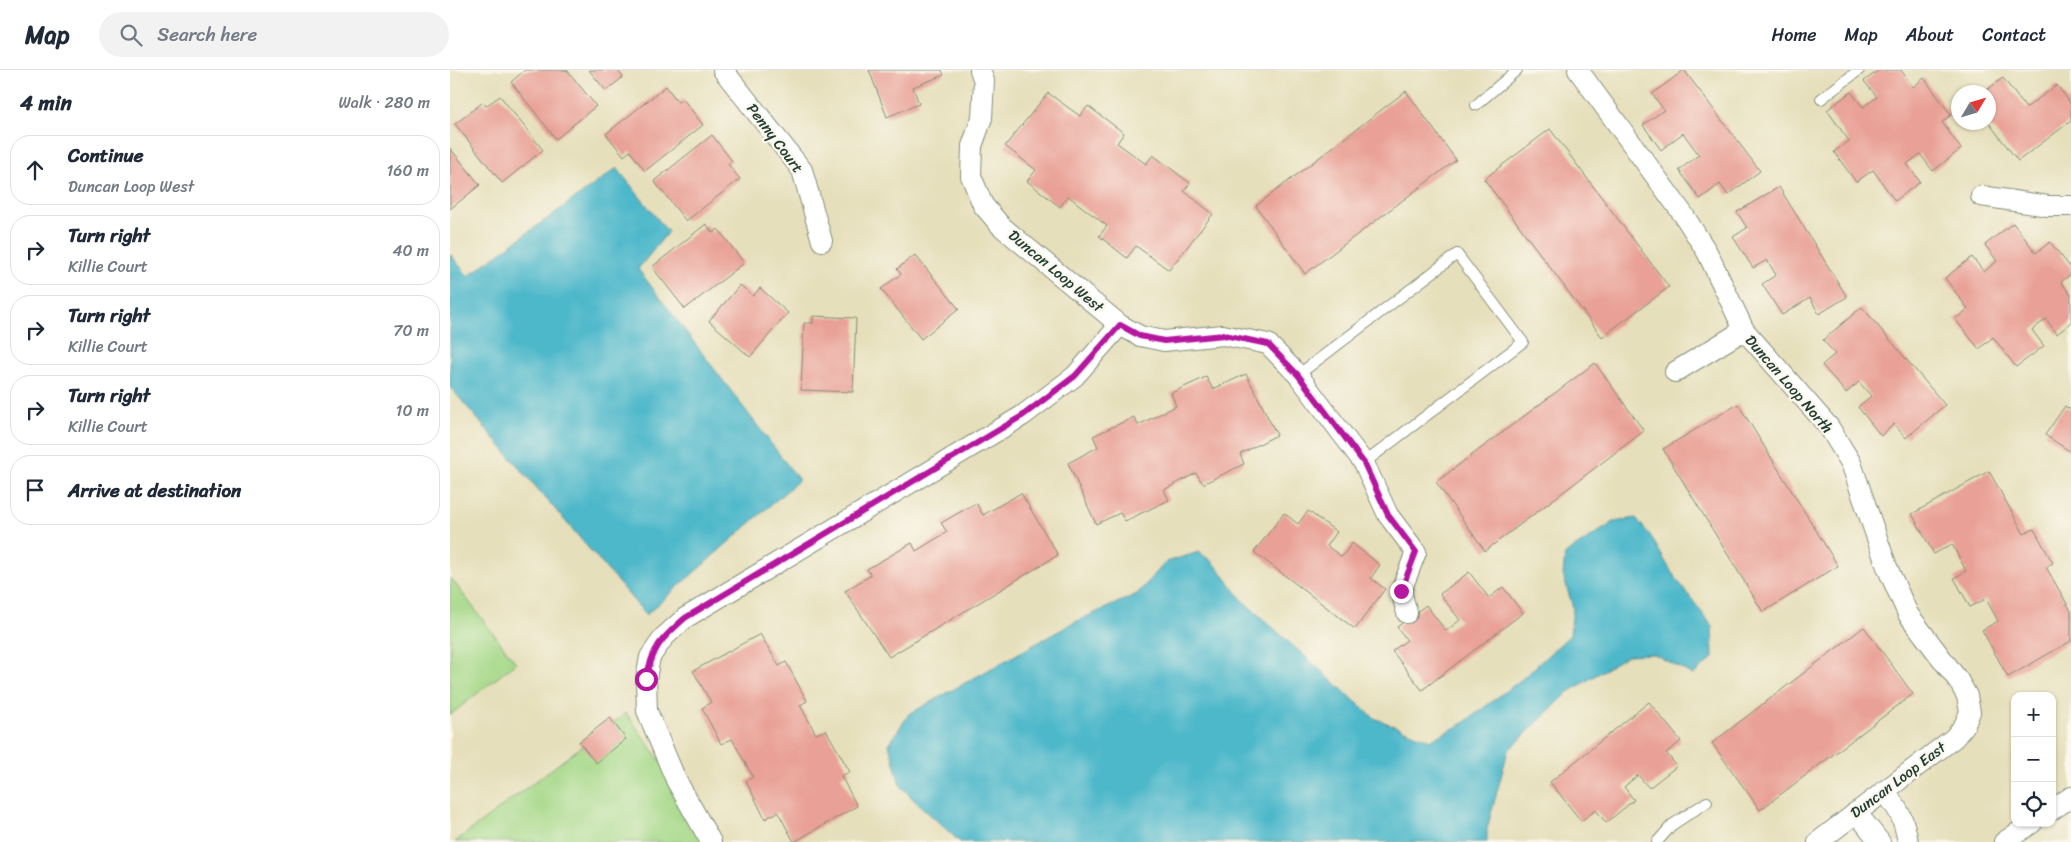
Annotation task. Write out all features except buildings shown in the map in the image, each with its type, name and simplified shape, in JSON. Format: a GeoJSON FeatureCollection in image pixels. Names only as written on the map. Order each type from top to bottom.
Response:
{"type":"FeatureCollection","features":[{"type":"Feature","properties":{"kind":"street","name":"Penny Court"},"geometry":{"type":"LineString","coordinates":[[723,70],[802,170],[822,241]]}},
{"type":"Feature","properties":{"kind":"street","name":"Duncan Loop West"},"geometry":{"type":"LineString","coordinates":[[980,70],[984,81],[982,118],[972,146],[971,176],[982,205],[1001,226],[1120,325],[1140,336],[1164,341],[1224,335],[1268,344],[1298,375],[1364,463],[1388,515],[1416,552],[1401,591],[1407,614]]}},
{"type":"Feature","properties":{"kind":"street","name":"Duncan Loop North"},"geometry":{"type":"LineString","coordinates":[[1578,70],[1683,214],[1707,252],[1744,330],[1829,427],[1851,463],[1887,567],[1908,614],[1958,680],[1968,696],[1970,712]]}},
{"type":"Feature","properties":{"kind":"street"},"geometry":{"type":"LineString","coordinates":[[1982,196],[2048,206],[2071,206]]}},
{"type":"Feature","properties":{"kind":"street"},"geometry":{"type":"LineString","coordinates":[[711,842],[676,780],[647,711],[646,679],[650,657],[664,637],[685,618],[1022,416],[1075,376],[1120,325]]}},
{"type":"Feature","properties":{"kind":"street"},"geometry":{"type":"LineString","coordinates":[[1676,372],[1744,330]]}},
{"type":"Feature","properties":{"kind":"street","name":"Duncan Loop East"},"geometry":{"type":"LineString","coordinates":[[1818,842],[1954,738],[1964,726],[1970,712]]}},
{"type":"Feature","properties":{"kind":"street"},"geometry":{"type":"LineString","coordinates":[[1884,791],[1899,810],[1905,824],[1908,842]]}},
{"type":"Feature","properties":{"kind":"street"},"geometry":{"type":"LineString","coordinates":[[2056,807],[2071,797]]}},
{"type":"Feature","properties":{"kind":"street"},"geometry":{"type":"LineString","coordinates":[[1856,812],[1880,842]]}},
{"type":"Feature","properties":{"kind":"street"},"geometry":{"type":"LineString","coordinates":[[2004,842],[2026,827]]}},
{"type":"Feature","properties":{"kind":"lane"},"geometry":{"type":"LineString","coordinates":[[1476,105],[1517,70]]}},
{"type":"Feature","properties":{"kind":"lane"},"geometry":{"type":"LineString","coordinates":[[1821,99],[1859,70]]}},
{"type":"Feature","properties":{"kind":"lane"},"geometry":{"type":"LineString","coordinates":[[1298,375],[1457,254],[1523,342],[1364,463]]}},
{"type":"Feature","properties":{"kind":"lane"},"geometry":{"type":"LineString","coordinates":[[1657,842],[1672,825],[1707,802]]}},
{"type":"Feature","properties":{"kind":"green space"},"geometry":{"type":"Polygon","coordinates":[[[450,577],[516,663],[450,715],[450,577]]]}},
{"type":"Feature","properties":{"kind":"green space"},"geometry":{"type":"Polygon","coordinates":[[[626,713],[719,842],[455,842],[626,713]]]}},
{"type":"Feature","properties":{"kind":"water"},"geometry":{"type":"Polygon","coordinates":[[[617,168],[668,232],[638,269],[799,480],[646,615],[450,387],[450,254],[468,276],[617,168]]]}},
{"type":"Feature","properties":{"kind":"water"},"geometry":{"type":"Polygon","coordinates":[[[1636,518],[1650,535],[1672,573],[1712,626],[1713,658],[1693,675],[1654,654],[1628,655],[1569,692],[1508,751],[1487,829],[1487,842],[960,842],[900,785],[889,744],[909,714],[1075,622],[1137,594],[1166,562],[1199,552],[1214,563],[1244,602],[1374,718],[1430,740],[1462,724],[1522,679],[1570,635],[1573,608],[1563,575],[1565,554],[1614,522],[1636,518]]]}},
{"type":"Feature","properties":{"kind":"route"},"geometry":{"type":"LineString","coordinates":[[646,679],[650,657],[664,637],[685,618],[1022,416],[1075,376],[1120,325],[1140,336],[1164,341],[1224,335],[1268,344],[1298,375],[1364,463],[1388,515],[1416,552],[1401,591]]}}]}
